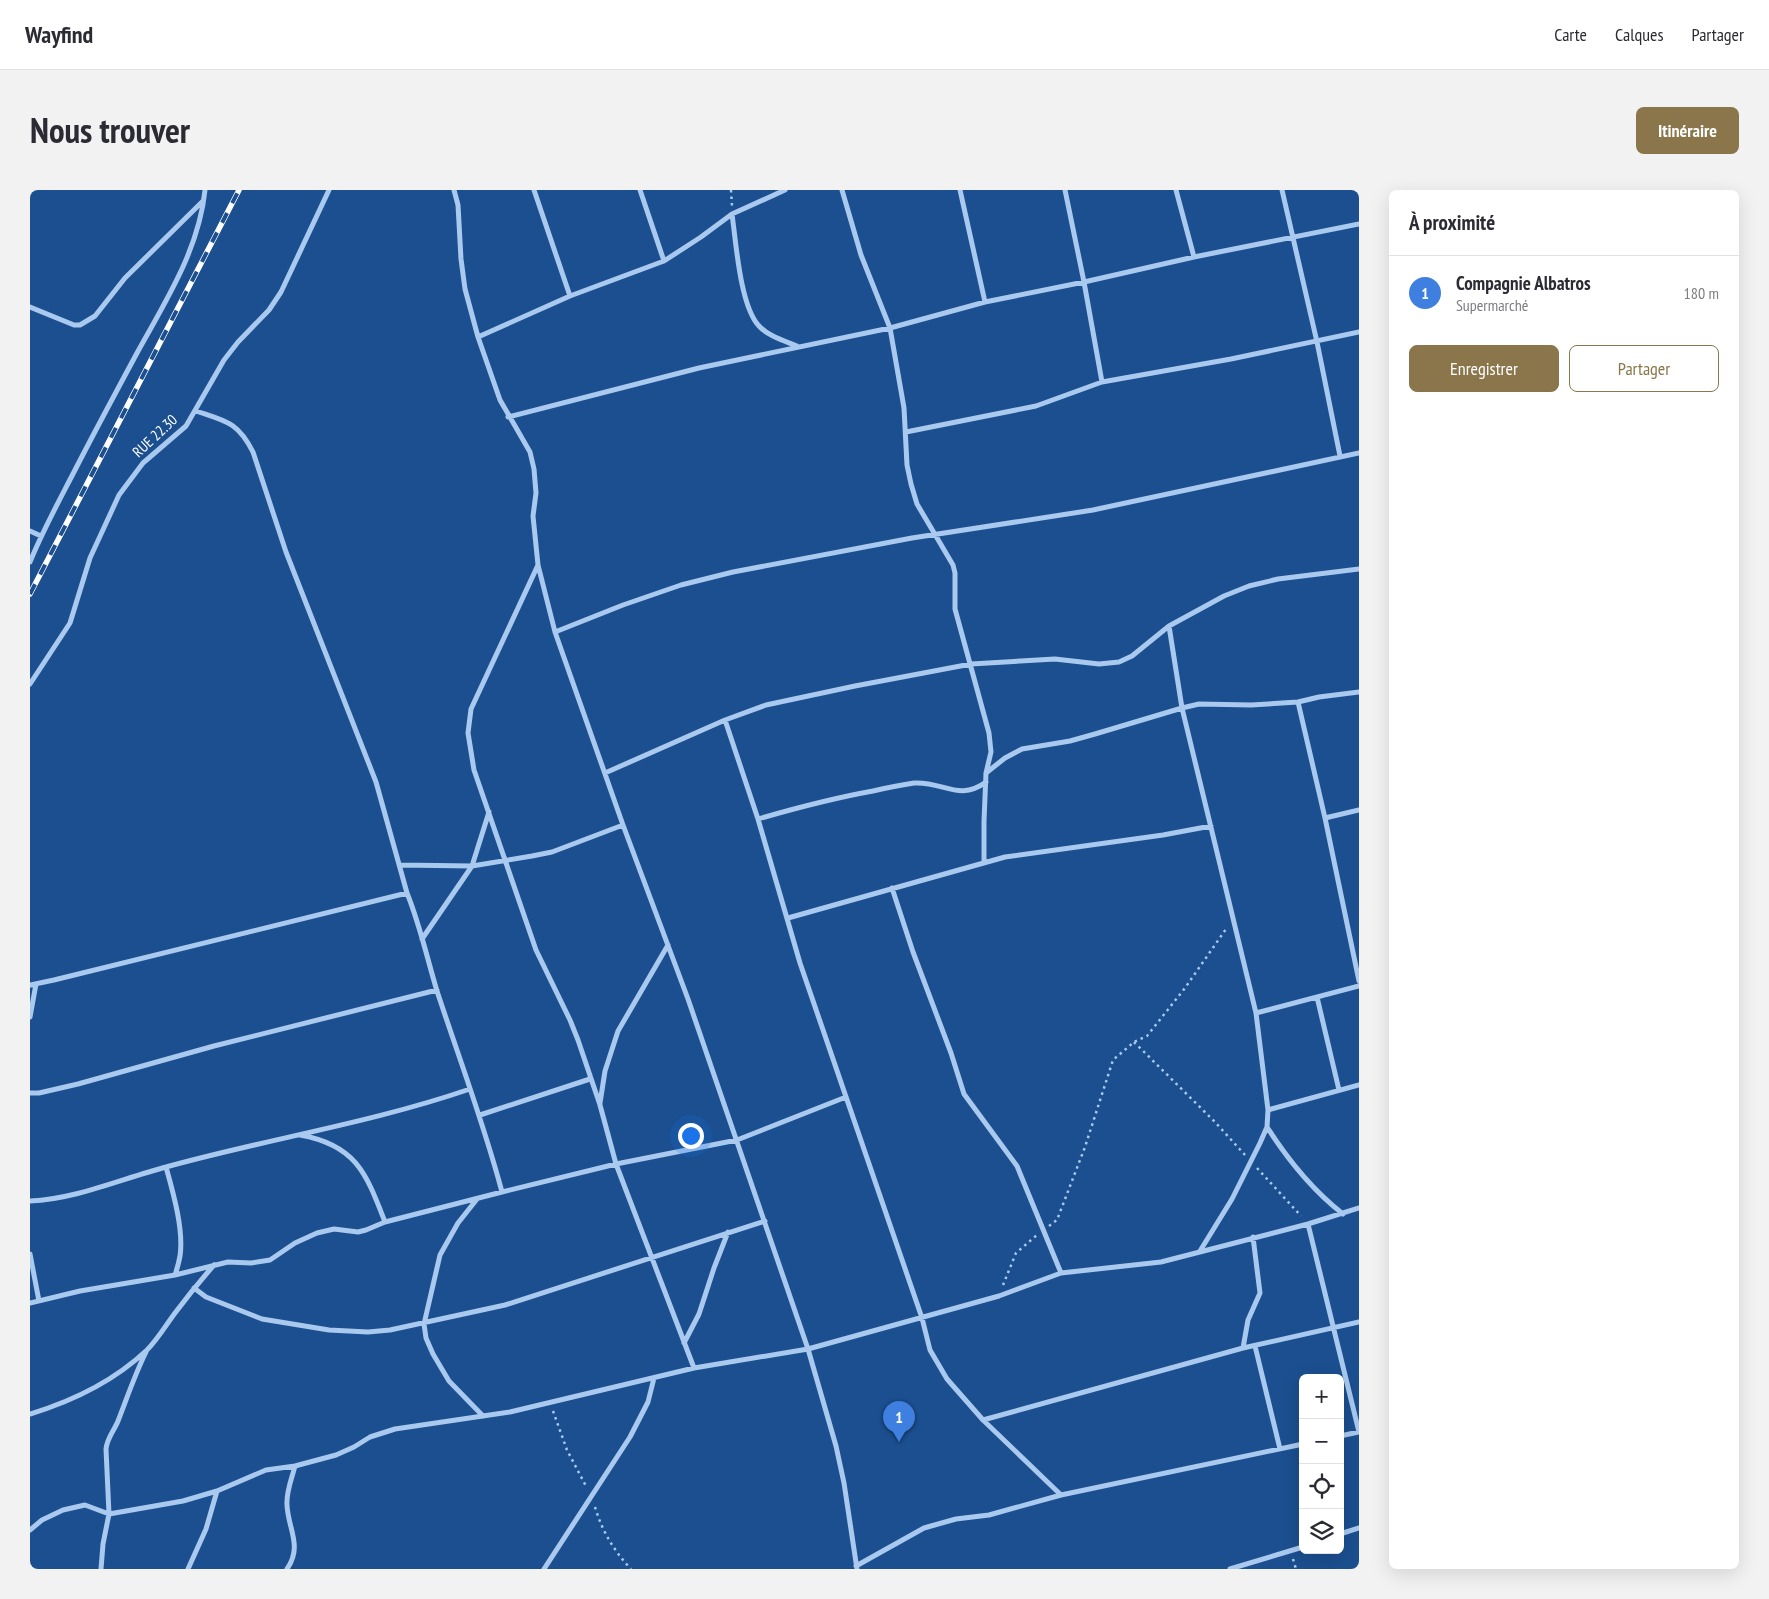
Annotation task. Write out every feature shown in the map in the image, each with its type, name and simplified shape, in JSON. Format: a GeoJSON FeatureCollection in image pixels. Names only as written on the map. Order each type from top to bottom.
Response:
{"type":"FeatureCollection","features":[{"type":"Feature","properties":{"kind":"street"},"geometry":{"type":"LineString","coordinates":[[30,562],[41,536],[179,277],[193,240],[204,201],[205,190]]}},
{"type":"Feature","properties":{"kind":"street","name":"RUE 22.30"},"geometry":{"type":"LineString","coordinates":[[30,684],[70,623],[90,558],[119,495],[143,463],[186,426],[224,360],[238,342],[269,310],[281,292],[329,190]]}},
{"type":"Feature","properties":{"kind":"street"},"geometry":{"type":"LineString","coordinates":[[454,190],[458,204],[461,259],[465,289],[478,336],[500,400],[508,417],[530,452],[534,469],[536,494],[533,516],[538,565],[555,632],[623,825],[688,999],[808,1349],[836,1446],[857,1568],[924,1528],[956,1519],[989,1515],[1061,1495],[1299,1445]]}},
{"type":"Feature","properties":{"kind":"street"},"geometry":{"type":"LineString","coordinates":[[534,190],[570,296]]}},
{"type":"Feature","properties":{"kind":"street"},"geometry":{"type":"LineString","coordinates":[[640,190],[664,261]]}},
{"type":"Feature","properties":{"kind":"street"},"geometry":{"type":"LineString","coordinates":[[478,336],[570,296],[664,261],[701,238],[732,214],[785,190]]}},
{"type":"Feature","properties":{"kind":"street"},"geometry":{"type":"LineString","coordinates":[[842,190],[861,255],[890,328],[904,408],[907,465],[911,484],[917,504],[954,565],[955,609],[991,742],[991,752],[986,773],[984,863]]}},
{"type":"Feature","properties":{"kind":"street"},"geometry":{"type":"LineString","coordinates":[[960,190],[985,302]]}},
{"type":"Feature","properties":{"kind":"street"},"geometry":{"type":"LineString","coordinates":[[1064,190],[1084,282],[1102,382]]}},
{"type":"Feature","properties":{"kind":"street"},"geometry":{"type":"LineString","coordinates":[[1176,190],[1194,257]]}},
{"type":"Feature","properties":{"kind":"street"},"geometry":{"type":"LineString","coordinates":[[1282,190],[1317,342],[1340,456]]}},
{"type":"Feature","properties":{"kind":"street"},"geometry":{"type":"LineString","coordinates":[[30,308],[74,325],[88,322],[125,278],[204,201]]}},
{"type":"Feature","properties":{"kind":"street"},"geometry":{"type":"LineString","coordinates":[[732,214],[747,305],[754,320],[760,328],[771,335],[797,346]]}},
{"type":"Feature","properties":{"kind":"street"},"geometry":{"type":"LineString","coordinates":[[508,417],[656,379],[797,346],[890,328],[985,302],[1359,224]]}},
{"type":"Feature","properties":{"kind":"street"},"geometry":{"type":"LineString","coordinates":[[906,432],[1036,406],[1102,382],[1231,359],[1359,332]]}},
{"type":"Feature","properties":{"kind":"street"},"geometry":{"type":"LineString","coordinates":[[196,411],[236,426],[245,436],[253,452],[286,552],[376,782],[407,893],[437,990],[480,1115],[502,1192]]}},
{"type":"Feature","properties":{"kind":"street"},"geometry":{"type":"LineString","coordinates":[[555,632],[623,605],[690,583],[733,572],[912,538],[1093,510],[1359,453]]}},
{"type":"Feature","properties":{"kind":"street"},"geometry":{"type":"LineString","coordinates":[[30,531],[41,536]]}},
{"type":"Feature","properties":{"kind":"street"},"geometry":{"type":"LineString","coordinates":[[538,565],[471,709],[468,733],[474,770],[536,950],[570,1020],[600,1106],[616,1164],[694,1368]]}},
{"type":"Feature","properties":{"kind":"street"},"geometry":{"type":"LineString","coordinates":[[605,773],[725,720],[766,705],[971,664],[1055,659],[1099,664],[1119,662],[1132,656],[1169,626],[1224,596],[1249,586],[1359,568]]}},
{"type":"Feature","properties":{"kind":"street"},"geometry":{"type":"LineString","coordinates":[[1169,626],[1182,708],[1256,1013],[1268,1110],[1267,1127],[1251,1161],[1232,1199],[1200,1251]]}},
{"type":"Feature","properties":{"kind":"street"},"geometry":{"type":"LineString","coordinates":[[986,773],[1005,758],[1022,749],[1078,739],[1198,704],[1251,705],[1298,702],[1319,697],[1359,692]]}},
{"type":"Feature","properties":{"kind":"street"},"geometry":{"type":"LineString","coordinates":[[1298,702],[1325,818],[1359,981]]}},
{"type":"Feature","properties":{"kind":"street"},"geometry":{"type":"LineString","coordinates":[[725,720],[758,819],[800,963],[922,1318],[930,1350],[947,1379],[983,1420],[1061,1495]]}},
{"type":"Feature","properties":{"kind":"street"},"geometry":{"type":"LineString","coordinates":[[758,819],[803,806],[898,786],[927,783],[968,792],[976,790],[986,782]]}},
{"type":"Feature","properties":{"kind":"street"},"geometry":{"type":"LineString","coordinates":[[1325,818],[1359,810]]}},
{"type":"Feature","properties":{"kind":"street"},"geometry":{"type":"LineString","coordinates":[[422,939],[472,866],[489,812]]}},
{"type":"Feature","properties":{"kind":"street"},"geometry":{"type":"LineString","coordinates":[[400,864],[472,866],[506,861],[552,852],[623,825]]}},
{"type":"Feature","properties":{"kind":"street"},"geometry":{"type":"LineString","coordinates":[[788,918],[1005,857],[1163,835],[1211,826]]}},
{"type":"Feature","properties":{"kind":"street"},"geometry":{"type":"LineString","coordinates":[[892,888],[964,1094],[1017,1166],[1061,1273]]}},
{"type":"Feature","properties":{"kind":"street"},"geometry":{"type":"LineString","coordinates":[[30,1016],[33,985],[407,893]]}},
{"type":"Feature","properties":{"kind":"street"},"geometry":{"type":"LineString","coordinates":[[600,1106],[605,1071],[618,1031],[668,945]]}},
{"type":"Feature","properties":{"kind":"street"},"geometry":{"type":"LineString","coordinates":[[1256,1013],[1359,986]]}},
{"type":"Feature","properties":{"kind":"street"},"geometry":{"type":"LineString","coordinates":[[30,1093],[39,1093],[78,1084],[214,1046],[437,990]]}},
{"type":"Feature","properties":{"kind":"street"},"geometry":{"type":"LineString","coordinates":[[1317,997],[1339,1090]]}},
{"type":"Feature","properties":{"kind":"street"},"geometry":{"type":"LineString","coordinates":[[480,1115],[590,1080]]}},
{"type":"Feature","properties":{"kind":"street"},"geometry":{"type":"LineString","coordinates":[[1268,1110],[1359,1085]]}},
{"type":"Feature","properties":{"kind":"street"},"geometry":{"type":"LineString","coordinates":[[30,1201],[58,1198],[166,1167],[297,1134],[352,1123],[470,1090]]}},
{"type":"Feature","properties":{"kind":"street"},"geometry":{"type":"LineString","coordinates":[[30,1303],[99,1287],[175,1275],[228,1262],[251,1263],[270,1260],[295,1243],[317,1233],[334,1229],[358,1232],[385,1222],[616,1164],[737,1140],[846,1097]]}},
{"type":"Feature","properties":{"kind":"street"},"geometry":{"type":"LineString","coordinates":[[1267,1127],[1288,1159],[1323,1198],[1342,1214]]}},
{"type":"Feature","properties":{"kind":"street"},"geometry":{"type":"LineString","coordinates":[[297,1134],[319,1138],[345,1152],[355,1162],[366,1180],[385,1222]]}},
{"type":"Feature","properties":{"kind":"street"},"geometry":{"type":"LineString","coordinates":[[166,1167],[175,1204],[181,1246],[175,1275]]}},
{"type":"Feature","properties":{"kind":"street"},"geometry":{"type":"LineString","coordinates":[[477,1198],[458,1223],[440,1255],[424,1324],[426,1338],[433,1354],[449,1381],[483,1416]]}},
{"type":"Feature","properties":{"kind":"street"},"geometry":{"type":"LineString","coordinates":[[30,1530],[42,1520],[63,1510],[85,1505],[109,1514],[183,1501],[217,1491],[266,1470],[295,1466],[336,1455],[354,1447],[370,1436],[395,1429],[510,1412],[694,1368],[808,1349],[999,1296],[1061,1273],[1161,1262],[1308,1224],[1359,1208]]}},
{"type":"Feature","properties":{"kind":"street"},"geometry":{"type":"LineString","coordinates":[[194,1288],[206,1297],[262,1319],[329,1330],[368,1332],[424,1324],[505,1305],[765,1221]]}},
{"type":"Feature","properties":{"kind":"street"},"geometry":{"type":"LineString","coordinates":[[1308,1224],[1359,1432],[1344,1435]]}},
{"type":"Feature","properties":{"kind":"street"},"geometry":{"type":"LineString","coordinates":[[684,1343],[699,1314],[728,1232]]}},
{"type":"Feature","properties":{"kind":"street"},"geometry":{"type":"LineString","coordinates":[[1243,1348],[1248,1320],[1260,1293],[1253,1237]]}},
{"type":"Feature","properties":{"kind":"street"},"geometry":{"type":"LineString","coordinates":[[30,1254],[39,1301]]}},
{"type":"Feature","properties":{"kind":"street"},"geometry":{"type":"LineString","coordinates":[[101,1569],[103,1544],[109,1514],[107,1440],[116,1427],[135,1374],[148,1349],[194,1288],[214,1265]]}},
{"type":"Feature","properties":{"kind":"street"},"geometry":{"type":"LineString","coordinates":[[983,1420],[1243,1348],[1334,1326],[1359,1322]]}},
{"type":"Feature","properties":{"kind":"street"},"geometry":{"type":"LineString","coordinates":[[1255,1346],[1280,1449]]}},
{"type":"Feature","properties":{"kind":"street"},"geometry":{"type":"LineString","coordinates":[[30,1414],[56,1406],[107,1381],[148,1349]]}},
{"type":"Feature","properties":{"kind":"street"},"geometry":{"type":"LineString","coordinates":[[544,1569],[630,1437],[648,1402],[654,1378]]}},
{"type":"Feature","properties":{"kind":"street"},"geometry":{"type":"LineString","coordinates":[[287,1569],[295,1552],[287,1504],[295,1466]]}},
{"type":"Feature","properties":{"kind":"street"},"geometry":{"type":"LineString","coordinates":[[188,1569],[206,1529],[217,1491]]}},
{"type":"Feature","properties":{"kind":"street"},"geometry":{"type":"LineString","coordinates":[[1344,1533],[1359,1528]]}},
{"type":"Feature","properties":{"kind":"street"},"geometry":{"type":"LineString","coordinates":[[1230,1569],[1299,1548]]}},
{"type":"Feature","properties":{"kind":"path"},"geometry":{"type":"LineString","coordinates":[[731,190],[732,214]]}},
{"type":"Feature","properties":{"kind":"path"},"geometry":{"type":"LineString","coordinates":[[999,1296],[1016,1252],[1057,1220],[1085,1146],[1113,1060],[1134,1042],[1147,1036],[1174,1002],[1234,917]]}},
{"type":"Feature","properties":{"kind":"path"},"geometry":{"type":"LineString","coordinates":[[1134,1042],[1215,1122],[1308,1224]]}},
{"type":"Feature","properties":{"kind":"railway"},"geometry":{"type":"LineString","coordinates":[[30,594],[239,190]]}},
{"type":"Feature","properties":{"kind":"place","name":"Compagnie Albatros"},"geometry":{"type":"Point","coordinates":[899,1442]}}]}
